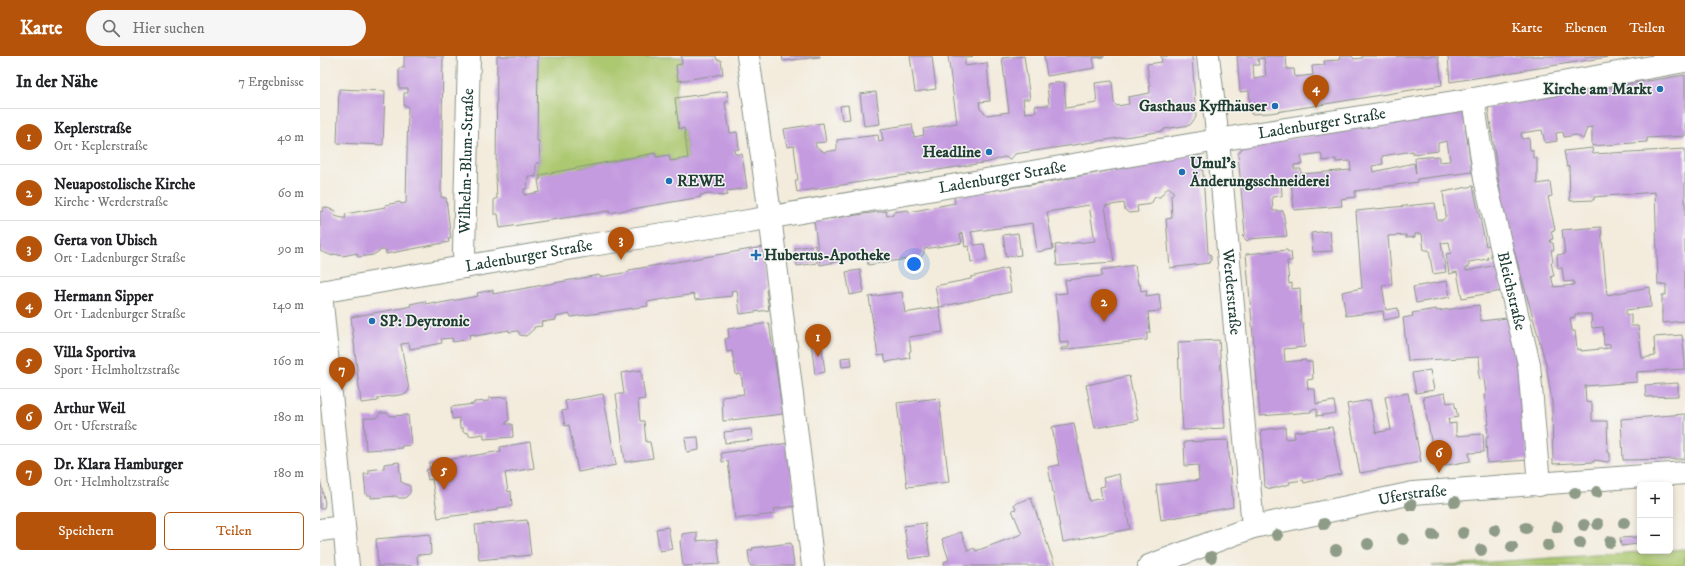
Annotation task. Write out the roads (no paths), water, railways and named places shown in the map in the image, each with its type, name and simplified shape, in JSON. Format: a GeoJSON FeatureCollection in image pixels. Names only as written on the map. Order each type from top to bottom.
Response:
{"type":"FeatureCollection","features":[{"type":"Feature","properties":{"kind":"street","name":"Wilhelm-Blum-Straße"},"geometry":{"type":"LineString","coordinates":[[465,267],[464,251],[469,56]]}},
{"type":"Feature","properties":{"kind":"street"},"geometry":{"type":"LineString","coordinates":[[748,56],[770,217],[813,566]]}},
{"type":"Feature","properties":{"kind":"street","name":"Werderstraße"},"geometry":{"type":"LineString","coordinates":[[1208,56],[1218,140],[1253,527]]}},
{"type":"Feature","properties":{"kind":"street","name":"Ladenburger Straße"},"geometry":{"type":"LineString","coordinates":[[320,292],[1218,140],[1473,99],[1685,62]]}},
{"type":"Feature","properties":{"kind":"street","name":"Bleichstraße"},"geometry":{"type":"LineString","coordinates":[[1473,99],[1485,179],[1529,364],[1539,485]]}},
{"type":"Feature","properties":{"kind":"street"},"geometry":{"type":"LineString","coordinates":[[320,292],[348,566]]}},
{"type":"Feature","properties":{"kind":"street","name":"Uferstraße"},"geometry":{"type":"LineString","coordinates":[[1149,566],[1253,527],[1413,493],[1539,485],[1685,473]]}},
{"type":"Feature","properties":{"kind":"street"},"geometry":{"type":"LineString","coordinates":[[320,530],[343,527]]}},
{"type":"Feature","properties":{"kind":"place","name":"Kirche am Markt"},"geometry":{"type":"Point","coordinates":[1660,89]}},
{"type":"Feature","properties":{"kind":"place","name":"Gasthaus Kyffhäuser"},"geometry":{"type":"Point","coordinates":[1275,106]}},
{"type":"Feature","properties":{"kind":"place","name":"Hermann Sipper"},"geometry":{"type":"Point","coordinates":[1316,108]}},
{"type":"Feature","properties":{"kind":"place","name":"Headline"},"geometry":{"type":"Point","coordinates":[989,152]}},
{"type":"Feature","properties":{"kind":"place","name":"Umul's Änderungsschneiderei"},"geometry":{"type":"Point","coordinates":[1182,172]}},
{"type":"Feature","properties":{"kind":"place","name":"REWE"},"geometry":{"type":"Point","coordinates":[669,181]}},
{"type":"Feature","properties":{"kind":"place","name":"Hubertus-Apotheke"},"geometry":{"type":"Point","coordinates":[756,255]}},
{"type":"Feature","properties":{"kind":"place","name":"Gerta von Ubisch"},"geometry":{"type":"Point","coordinates":[621,260]}},
{"type":"Feature","properties":{"kind":"place","name":"SP: Deytronic"},"geometry":{"type":"Point","coordinates":[372,321]}},
{"type":"Feature","properties":{"kind":"place","name":"Neuapostolische Kirche"},"geometry":{"type":"Point","coordinates":[1104,322]}},
{"type":"Feature","properties":{"kind":"place","name":"Keplerstraße"},"geometry":{"type":"Point","coordinates":[818,357]}},
{"type":"Feature","properties":{"kind":"place","name":"Dr. Klara Hamburger"},"geometry":{"type":"Point","coordinates":[342,390]}},
{"type":"Feature","properties":{"kind":"place","name":"Arthur Weil"},"geometry":{"type":"Point","coordinates":[1439,473]}},
{"type":"Feature","properties":{"kind":"place","name":"Villa Sportiva"},"geometry":{"type":"Point","coordinates":[444,490]}}]}
